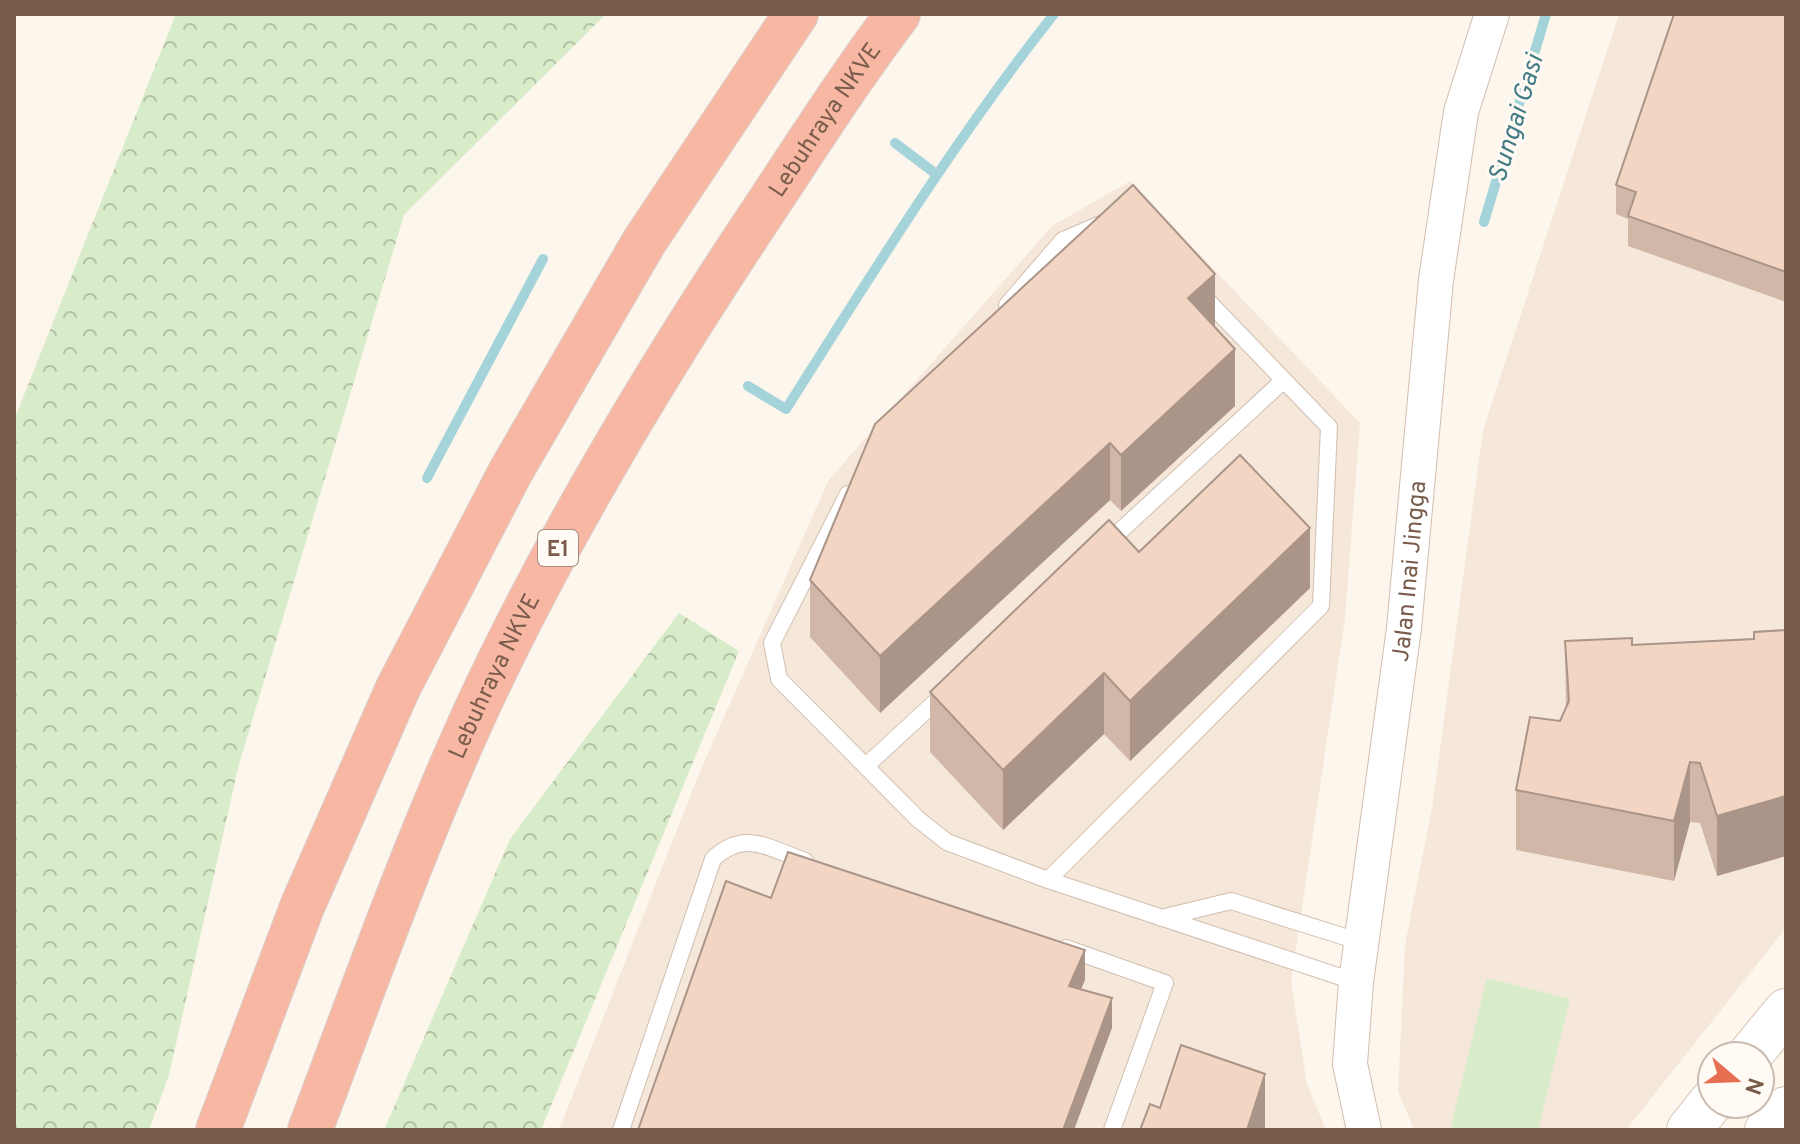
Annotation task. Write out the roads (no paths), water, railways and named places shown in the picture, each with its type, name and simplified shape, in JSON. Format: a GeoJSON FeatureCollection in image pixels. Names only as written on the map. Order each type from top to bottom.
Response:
{"type":"FeatureCollection","features":[{"type":"Feature","properties":{"kind":"highway"},"geometry":{"type":"LineString","coordinates":[[218,1130],[302,907],[405,674],[511,471],[644,242],[796,14]]}},
{"type":"Feature","properties":{"kind":"highway","name":"Lebuhraya NKVE"},"geometry":{"type":"LineString","coordinates":[[310,1130],[392,912],[479,705],[576,512],[714,285],[858,67],[898,14]]}},
{"type":"Feature","properties":{"kind":"street","name":"Jalan Inai Jingga"},"geometry":{"type":"LineString","coordinates":[[1364,1130],[1350,1064],[1356,982],[1404,628],[1436,280],[1461,112],[1492,14]]}},
{"type":"Feature","properties":{"kind":"street"},"geometry":{"type":"LineString","coordinates":[[1762,1040],[1786,1011]]}},
{"type":"Feature","properties":{"kind":"street"},"geometry":{"type":"LineString","coordinates":[[1767,1130],[1786,1109]]}},
{"type":"Feature","properties":{"kind":"lane"},"geometry":{"type":"LineString","coordinates":[[992,322],[1063,240],[1109,221],[1120,224]]}},
{"type":"Feature","properties":{"kind":"lane"},"geometry":{"type":"LineString","coordinates":[[1048,880],[1321,606],[1329,427],[1185,277]]}},
{"type":"Feature","properties":{"kind":"lane"},"geometry":{"type":"LineString","coordinates":[[1087,562],[1284,380]]}},
{"type":"Feature","properties":{"kind":"lane"},"geometry":{"type":"LineString","coordinates":[[861,475],[851,487],[772,643],[779,679],[919,820],[947,842],[1048,880],[1356,982]]}},
{"type":"Feature","properties":{"kind":"lane"},"geometry":{"type":"LineString","coordinates":[[866,766],[959,680]]}},
{"type":"Feature","properties":{"kind":"lane"},"geometry":{"type":"LineString","coordinates":[[621,1130],[713,859],[728,844],[747,842],[821,866]]}},
{"type":"Feature","properties":{"kind":"lane"},"geometry":{"type":"LineString","coordinates":[[1160,918],[1231,901],[1361,942]]}},
{"type":"Feature","properties":{"kind":"lane"},"geometry":{"type":"LineString","coordinates":[[1043,940],[1165,983],[1112,1130]]}},
{"type":"Feature","properties":{"kind":"waterway"},"geometry":{"type":"LineString","coordinates":[[748,386],[786,409],[948,158],[1054,14]]}},
{"type":"Feature","properties":{"kind":"waterway","name":"Sungai Gasi"},"geometry":{"type":"LineString","coordinates":[[1484,222],[1546,14]]}},
{"type":"Feature","properties":{"kind":"waterway"},"geometry":{"type":"LineString","coordinates":[[895,143],[936,174]]}},
{"type":"Feature","properties":{"kind":"waterway"},"geometry":{"type":"LineString","coordinates":[[427,478],[543,259]]}}]}
